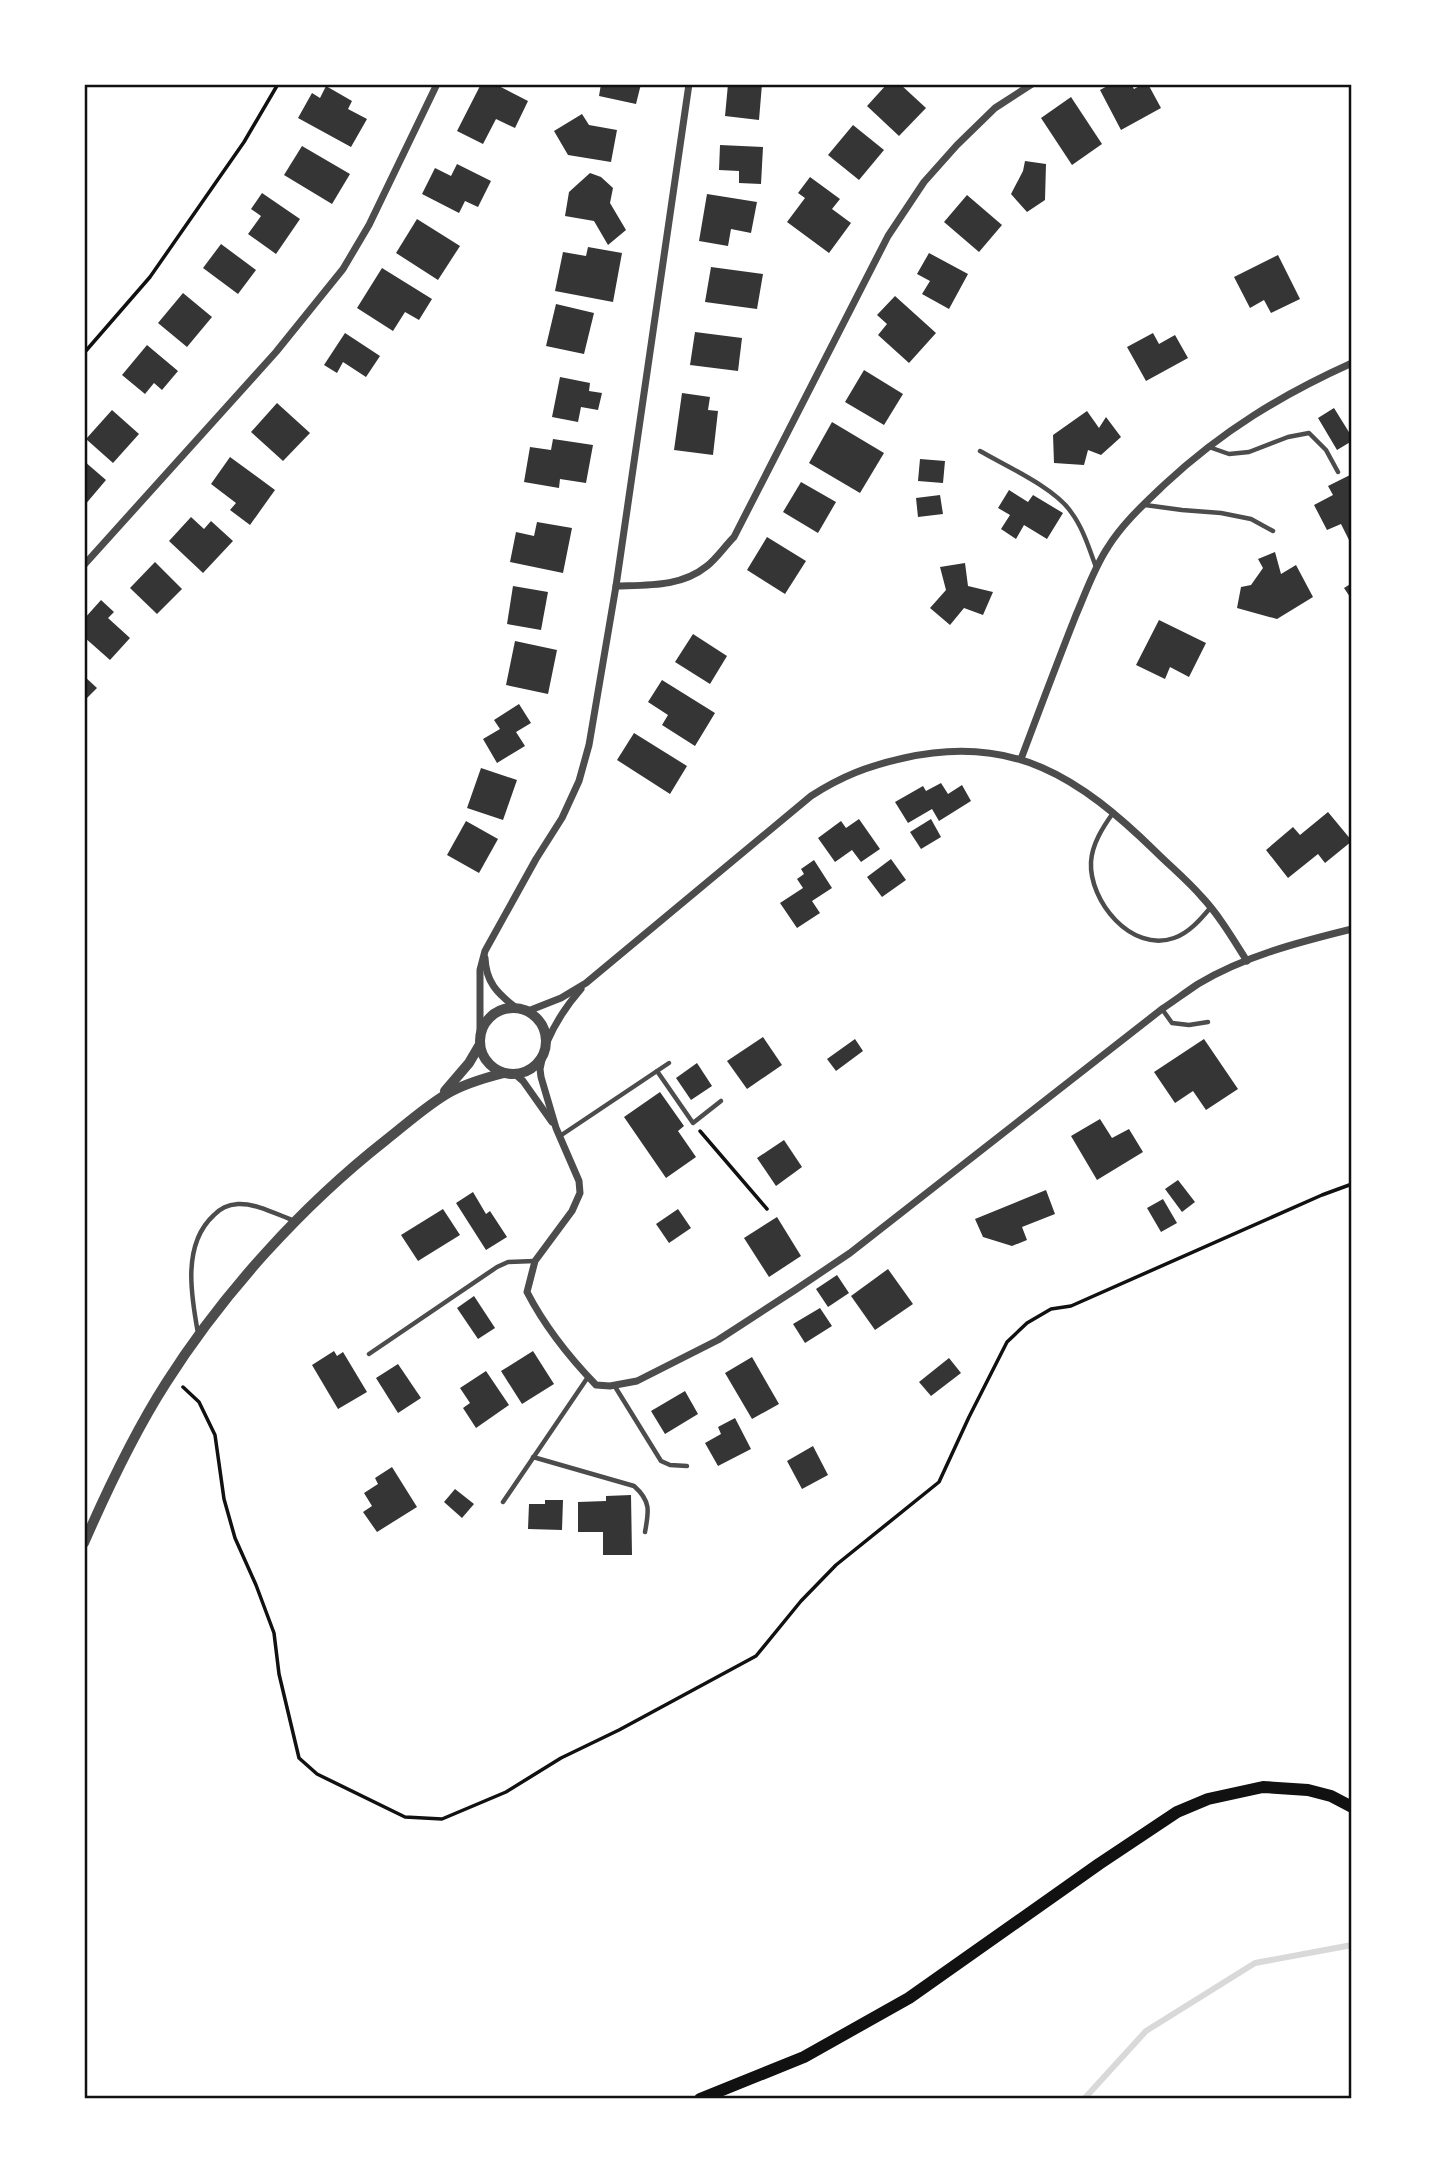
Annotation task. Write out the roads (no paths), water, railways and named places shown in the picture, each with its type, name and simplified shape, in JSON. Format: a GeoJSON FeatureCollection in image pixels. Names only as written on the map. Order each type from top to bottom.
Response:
{"type":"FeatureCollection","features":[{"type":"Feature","properties":{"kind":"main road"},"geometry":{"type":"LineString","coordinates":[[700,2099],[804,2057],[909,1998],[1177,1812],[1208,1799],[1263,1787],[1308,1790],[1331,1796],[1352,1807]]}},
{"type":"Feature","properties":{"kind":"street"},"geometry":{"type":"LineString","coordinates":[[84,565],[276,352],[343,269],[369,225],[437,84]]}},
{"type":"Feature","properties":{"kind":"street"},"geometry":{"type":"LineString","coordinates":[[558,1132],[523,1081],[493,1068],[483,1057],[480,1040],[480,970],[485,951],[562,818],[579,781],[589,745],[616,586],[689,84]]}},
{"type":"Feature","properties":{"kind":"street"},"geometry":{"type":"LineString","coordinates":[[616,586],[660,585],[686,580],[708,565],[734,537],[888,236],[924,182],[957,145],[995,108],[1032,84]]}},
{"type":"Feature","properties":{"kind":"street"},"geometry":{"type":"LineString","coordinates":[[1021,759],[1058,658],[1096,568],[1131,515],[1208,447],[1246,419],[1283,396],[1352,363]]}},
{"type":"Feature","properties":{"kind":"street"},"geometry":{"type":"LineString","coordinates":[[528,1011],[561,999],[586,984],[811,796],[836,779],[884,762],[930,753],[984,751],[1008,755],[1060,777],[1114,813],[1211,907],[1247,961]]}},
{"type":"Feature","properties":{"kind":"street"},"geometry":{"type":"LineString","coordinates":[[586,984],[554,1025],[540,1069],[558,1132],[579,1181],[580,1193],[572,1211],[535,1261],[527,1292],[535,1307],[588,1377],[596,1385],[614,1385],[638,1381],[718,1340],[850,1253],[1162,1009],[1200,984],[1247,961],[1303,941],[1352,929]]}},
{"type":"Feature","properties":{"kind":"street"},"geometry":{"type":"LineString","coordinates":[[84,1543],[130,1445],[171,1376],[199,1335],[281,1236],[362,1159],[444,1095],[467,1084],[527,1071],[536,1064],[545,1049],[543,1028],[537,1018],[528,1011],[515,1007],[499,995],[488,979],[485,951]]}},
{"type":"Feature","properties":{"kind":"street"},"geometry":{"type":"LineString","coordinates":[[426,1109],[455,1082],[469,1063],[485,1022],[503,1009],[515,1007]]}},
{"type":"Feature","properties":{"kind":"lane"},"geometry":{"type":"LineString","coordinates":[[1208,447],[1229,454],[1249,452],[1289,437],[1309,433],[1326,450],[1338,472]]}},
{"type":"Feature","properties":{"kind":"lane"},"geometry":{"type":"LineString","coordinates":[[980,451],[1057,496],[1081,528],[1096,568]]}},
{"type":"Feature","properties":{"kind":"lane"},"geometry":{"type":"LineString","coordinates":[[1143,504],[1251,519],[1273,531]]}},
{"type":"Feature","properties":{"kind":"lane"},"geometry":{"type":"LineString","coordinates":[[1114,813],[1097,840],[1091,859],[1091,877],[1097,892],[1120,925],[1139,937],[1155,941],[1174,938],[1197,923],[1211,907]]}},
{"type":"Feature","properties":{"kind":"lane"},"geometry":{"type":"LineString","coordinates":[[1162,1009],[1172,1023],[1189,1025],[1209,1022]]}},
{"type":"Feature","properties":{"kind":"lane"},"geometry":{"type":"LineString","coordinates":[[558,1132],[669,1063]]}},
{"type":"Feature","properties":{"kind":"lane"},"geometry":{"type":"LineString","coordinates":[[657,1071],[693,1123],[721,1101]]}},
{"type":"Feature","properties":{"kind":"lane"},"geometry":{"type":"LineString","coordinates":[[199,1335],[191,1283],[196,1237],[207,1221],[222,1208],[240,1204],[295,1222]]}},
{"type":"Feature","properties":{"kind":"lane"},"geometry":{"type":"LineString","coordinates":[[369,1354],[497,1267],[508,1262],[535,1261]]}},
{"type":"Feature","properties":{"kind":"lane"},"geometry":{"type":"LineString","coordinates":[[503,1502],[588,1377]]}},
{"type":"Feature","properties":{"kind":"lane"},"geometry":{"type":"LineString","coordinates":[[614,1385],[661,1461],[670,1465],[687,1466]]}},
{"type":"Feature","properties":{"kind":"lane"},"geometry":{"type":"LineString","coordinates":[[533,1457],[634,1486],[644,1495],[649,1513],[645,1532]]}},
{"type":"Feature","properties":{"kind":"waterway"},"geometry":{"type":"LineString","coordinates":[[1084,2099],[1146,2031],[1255,1963],[1352,1945]]}}]}
